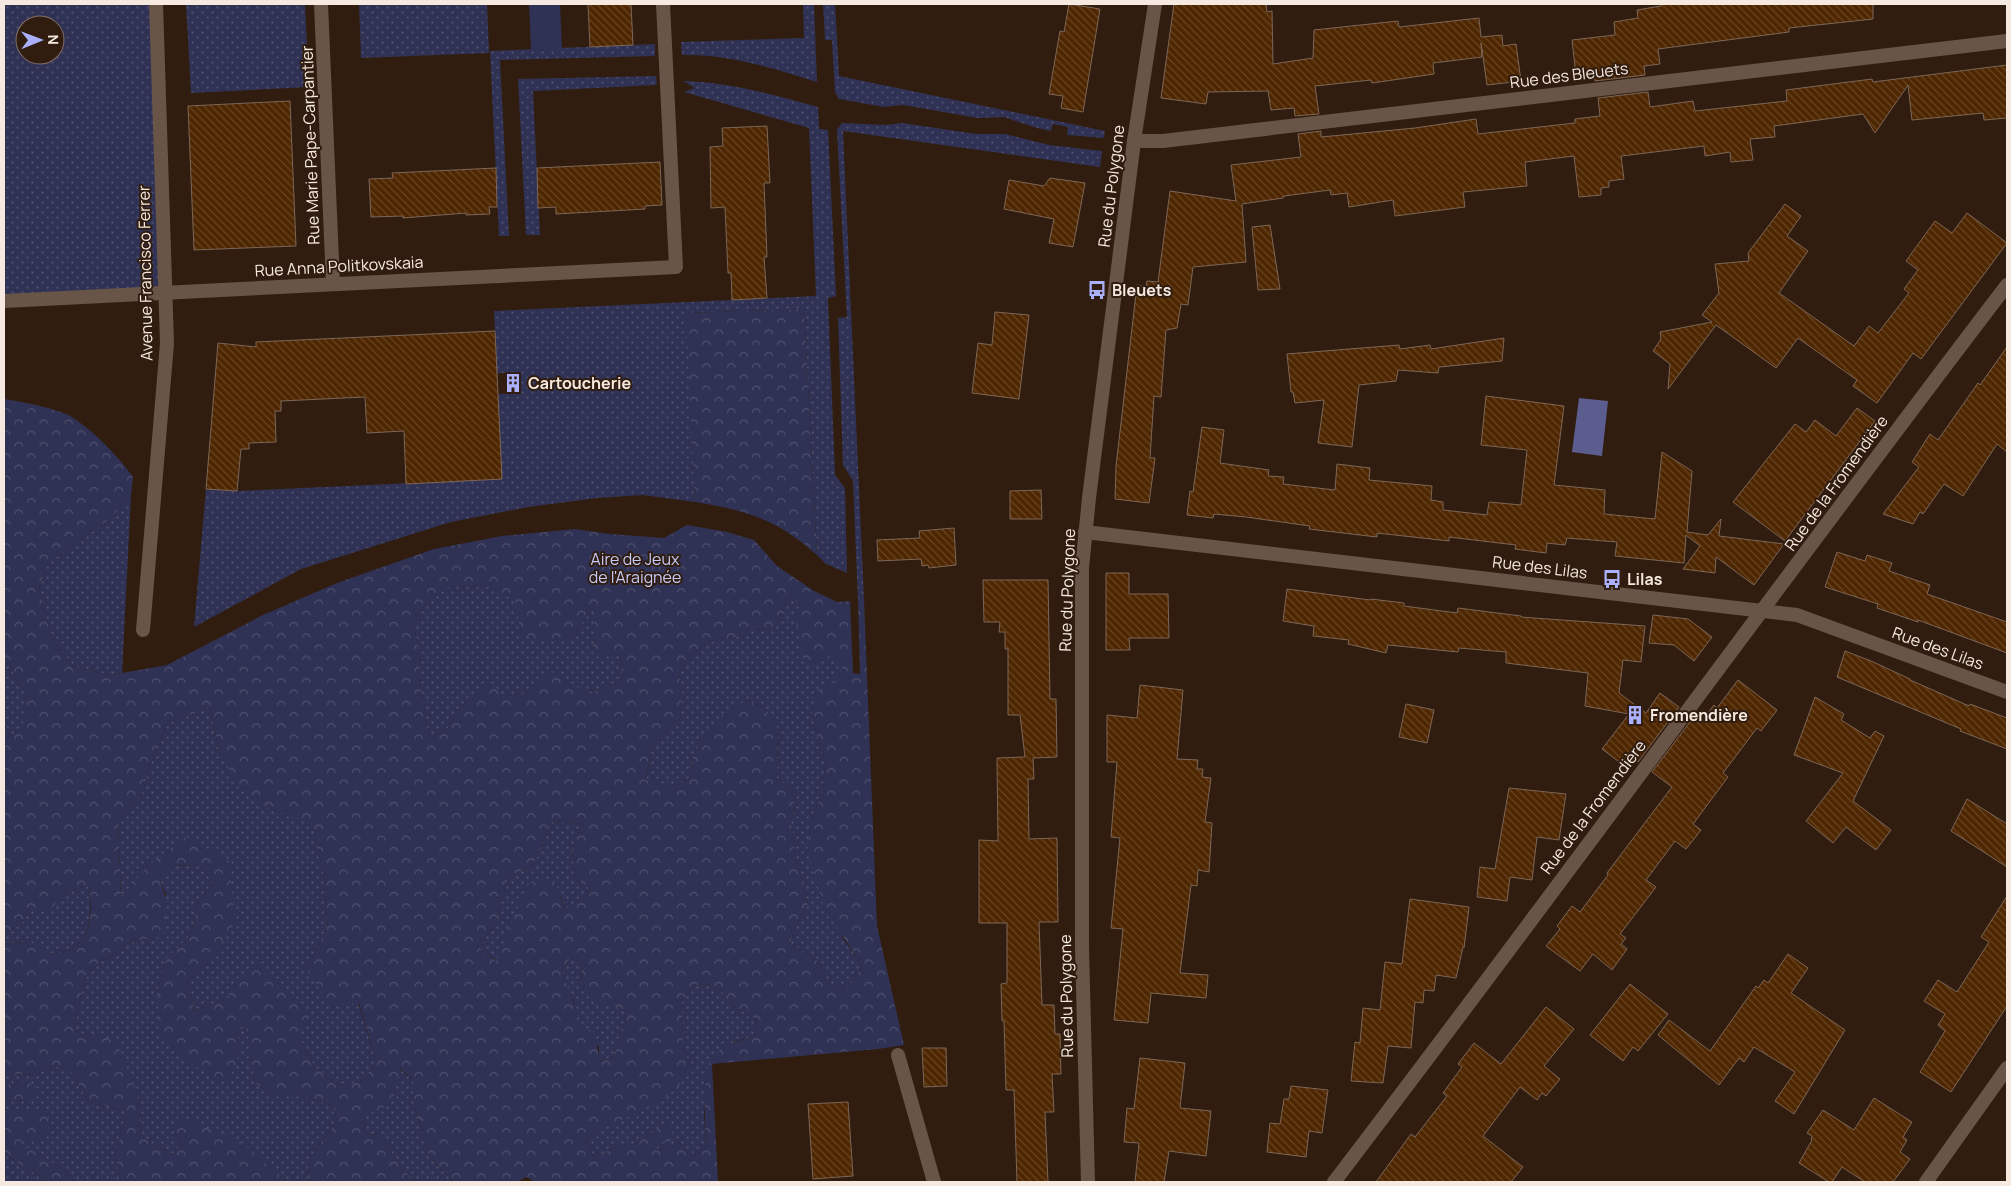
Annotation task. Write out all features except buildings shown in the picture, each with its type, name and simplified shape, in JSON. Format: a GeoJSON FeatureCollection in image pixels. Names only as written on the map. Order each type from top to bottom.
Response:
{"type":"FeatureCollection","features":[{"type":"Feature","properties":{"kind":"street","name":"Avenue Francisco Ferrer"},"geometry":{"type":"LineString","coordinates":[[143,630],[167,343],[156,4]]}},
{"type":"Feature","properties":{"kind":"street","name":"Rue Marie Pape-Carpantier"},"geometry":{"type":"LineString","coordinates":[[321,4],[333,284]]}},
{"type":"Feature","properties":{"kind":"street","name":"Rue Anna Politkovskaia"},"geometry":{"type":"LineString","coordinates":[[4,301],[676,267],[663,4]]}},
{"type":"Feature","properties":{"kind":"street","name":"Rue du Polygone"},"geometry":{"type":"LineString","coordinates":[[1088,1182],[1082,928],[1082,568],[1134,141],[1155,4]]}},
{"type":"Feature","properties":{"kind":"street","name":"Rue des Bleuets"},"geometry":{"type":"LineString","coordinates":[[1134,141],[1163,141],[2007,41]]}},
{"type":"Feature","properties":{"kind":"street","name":"Rue de la Fromendière"},"geometry":{"type":"LineString","coordinates":[[1334,1182],[1763,611],[1898,427],[2007,285]]}},
{"type":"Feature","properties":{"kind":"street","name":"Rue des Lilas"},"geometry":{"type":"LineString","coordinates":[[1086,532],[1797,615],[2007,692]]}},
{"type":"Feature","properties":{"kind":"street"},"geometry":{"type":"LineString","coordinates":[[898,1055],[934,1182]]}},
{"type":"Feature","properties":{"kind":"street"},"geometry":{"type":"LineString","coordinates":[[1926,1182],[2007,1068]]}},
{"type":"Feature","properties":{"kind":"green space"},"geometry":{"type":"Polygon","coordinates":[[[4,4],[156,4],[165,293],[4,301],[4,4]]]}},
{"type":"Feature","properties":{"kind":"green space"},"geometry":{"type":"Polygon","coordinates":[[[186,4],[305,4],[309,87],[191,93],[186,4]]]}},
{"type":"Feature","properties":{"kind":"green space"},"geometry":{"type":"Polygon","coordinates":[[[359,4],[487,4],[489,53],[361,58],[359,4]]]}},
{"type":"Feature","properties":{"kind":"green space"},"geometry":{"type":"Polygon","coordinates":[[[529,4],[560,4],[562,49],[531,50],[529,4]]]}},
{"type":"Feature","properties":{"kind":"green space"},"geometry":{"type":"Polygon","coordinates":[[[803,4],[814,4],[817,82],[733,59],[682,55],[681,42],[804,38],[803,4]]]}},
{"type":"Feature","properties":{"kind":"green space"},"geometry":{"type":"Polygon","coordinates":[[[823,4],[835,4],[839,76],[1105,131],[1104,138],[1067,135],[1068,127],[1053,124],[1051,131],[1004,117],[978,118],[903,105],[884,107],[839,99],[835,92],[832,40],[825,40],[823,4]]]}},
{"type":"Feature","properties":{"kind":"green space"},"geometry":{"type":"Polygon","coordinates":[[[655,44],[655,56],[500,60],[509,236],[499,236],[490,51],[655,44]]]}},
{"type":"Feature","properties":{"kind":"green space"},"geometry":{"type":"Polygon","coordinates":[[[656,76],[657,85],[533,91],[540,235],[526,235],[518,79],[656,76]]]}},
{"type":"Feature","properties":{"kind":"green space"},"geometry":{"type":"Polygon","coordinates":[[[683,81],[734,87],[818,107],[819,129],[828,130],[836,296],[828,298],[835,475],[845,488],[847,573],[826,564],[817,555],[804,309],[687,313],[695,502],[643,495],[597,498],[528,507],[451,522],[301,569],[194,627],[206,489],[237,491],[501,479],[498,394],[518,393],[517,373],[497,373],[494,311],[816,296],[809,128],[684,92],[695,88],[683,81]]]}},
{"type":"Feature","properties":{"kind":"green space"},"geometry":{"type":"Polygon","coordinates":[[[842,123],[886,125],[902,123],[976,134],[1005,134],[1049,145],[1102,151],[1100,167],[843,131],[864,600],[858,600],[853,481],[843,465],[838,318],[847,317],[837,130],[842,123]]]}},
{"type":"Feature","properties":{"kind":"green space"},"geometry":{"type":"Polygon","coordinates":[[[804,309],[817,555],[789,533],[760,518],[730,509],[695,502],[686,313],[804,309]]]}},
{"type":"Feature","properties":{"kind":"green space","name":"Aire de Jeux de l'Araignée"},"geometry":{"type":"Polygon","coordinates":[[[4,399],[49,408],[72,417],[105,444],[133,477],[131,495],[110,519],[48,563],[39,589],[53,640],[74,667],[111,675],[167,665],[263,615],[337,583],[434,549],[502,536],[575,529],[664,538],[687,525],[727,532],[754,540],[777,566],[814,591],[837,602],[850,601],[853,673],[860,674],[858,600],[864,600],[877,926],[904,1045],[712,1064],[718,1182],[534,1182],[527,1177],[516,1182],[454,1182],[429,1157],[413,1100],[413,1081],[400,1068],[394,1096],[380,1111],[365,1113],[364,1134],[380,1135],[403,1170],[416,1182],[311,1182],[309,1165],[312,1157],[337,1121],[334,1106],[296,1094],[271,1094],[255,1083],[246,1025],[237,1032],[239,1055],[228,1084],[189,1063],[161,1037],[157,994],[166,959],[191,935],[197,904],[213,882],[200,866],[171,865],[159,877],[164,892],[166,908],[166,923],[161,938],[152,937],[126,944],[111,957],[100,961],[84,980],[74,1030],[82,1035],[93,1034],[117,1042],[137,1093],[142,1136],[154,1145],[173,1154],[180,1145],[175,1132],[179,1116],[241,1142],[282,1177],[284,1182],[121,1182],[115,1155],[127,1111],[89,1103],[73,1074],[54,1065],[37,1074],[4,1075],[4,947],[6,943],[31,942],[51,954],[74,947],[85,935],[88,927],[91,901],[89,885],[65,893],[51,909],[29,909],[21,925],[4,933],[4,719],[10,737],[23,726],[25,691],[16,681],[11,666],[4,659],[4,399]],[[450,586],[425,605],[414,625],[419,654],[421,692],[430,738],[447,729],[468,698],[489,681],[505,697],[523,692],[552,672],[587,691],[602,689],[623,679],[620,655],[593,655],[595,606],[584,619],[573,640],[549,642],[521,634],[515,600],[489,587],[450,586]],[[789,596],[774,630],[750,629],[732,639],[722,637],[700,648],[685,661],[679,675],[683,698],[680,719],[653,742],[646,780],[677,786],[692,776],[693,756],[705,736],[724,713],[747,700],[762,707],[778,723],[777,778],[796,794],[791,822],[796,858],[808,905],[795,928],[790,943],[819,962],[830,988],[851,985],[862,965],[825,910],[807,851],[812,817],[823,790],[825,762],[812,709],[819,688],[833,683],[844,665],[833,655],[812,665],[802,656],[796,619],[802,605],[789,596]],[[210,707],[168,723],[153,757],[142,793],[118,820],[121,897],[148,865],[186,837],[229,861],[235,922],[211,960],[189,980],[194,1011],[225,999],[258,961],[291,993],[308,1015],[299,1037],[314,1066],[338,1085],[360,1082],[377,1063],[359,1003],[329,1004],[306,968],[328,927],[323,873],[312,823],[263,806],[241,787],[219,753],[210,707]],[[549,822],[542,846],[532,867],[509,876],[496,920],[480,948],[496,961],[528,883],[555,881],[565,909],[593,892],[575,876],[572,849],[583,824],[549,822]],[[570,959],[562,970],[577,1011],[579,1024],[595,1033],[600,1062],[614,1056],[627,1011],[612,1005],[596,1006],[582,986],[581,962],[570,959]],[[712,984],[694,985],[682,1002],[683,1047],[690,1065],[684,1079],[663,1098],[588,1136],[593,1157],[617,1147],[632,1147],[665,1123],[673,1130],[670,1142],[653,1143],[659,1150],[678,1142],[696,1156],[706,1146],[705,1088],[710,1061],[718,1051],[735,1042],[754,1036],[757,1020],[734,1006],[727,996],[712,984]]]}},
{"type":"Feature","properties":{"kind":"green space"},"geometry":{"type":"Polygon","coordinates":[[[131,495],[122,673],[111,675],[74,667],[53,640],[39,589],[48,563],[110,519],[131,495]]]}},
{"type":"Feature","properties":{"kind":"green space"},"geometry":{"type":"Polygon","coordinates":[[[449,586],[489,587],[516,600],[521,634],[573,640],[584,619],[596,605],[593,655],[620,655],[623,679],[602,690],[583,691],[552,673],[523,692],[505,697],[468,698],[447,729],[430,738],[421,692],[419,654],[414,625],[425,605],[449,586]]]}},
{"type":"Feature","properties":{"kind":"green space"},"geometry":{"type":"Polygon","coordinates":[[[789,596],[802,605],[812,664],[833,655],[845,665],[812,709],[825,762],[823,790],[812,817],[842,937],[862,965],[851,985],[830,988],[819,962],[790,943],[795,928],[808,905],[796,858],[791,822],[796,794],[777,778],[778,724],[762,707],[747,700],[705,736],[693,756],[692,776],[677,786],[646,781],[653,742],[680,719],[683,698],[679,675],[685,661],[700,648],[722,637],[732,639],[750,629],[774,630],[789,596]]]}},
{"type":"Feature","properties":{"kind":"green space"},"geometry":{"type":"Polygon","coordinates":[[[4,659],[11,666],[16,681],[25,691],[24,726],[10,737],[4,719],[4,659]]]}},
{"type":"Feature","properties":{"kind":"green space"},"geometry":{"type":"Polygon","coordinates":[[[210,707],[219,753],[263,806],[312,822],[323,873],[328,927],[306,968],[358,1002],[377,1063],[360,1082],[338,1085],[314,1066],[299,1037],[225,999],[194,1011],[189,980],[211,960],[229,861],[148,865],[121,898],[118,820],[142,793],[153,757],[168,723],[210,707]]]}},
{"type":"Feature","properties":{"kind":"green space"},"geometry":{"type":"Polygon","coordinates":[[[549,822],[583,824],[572,849],[575,876],[593,892],[565,909],[561,896],[497,961],[480,948],[496,920],[509,876],[532,867],[542,846],[549,822]]]}},
{"type":"Feature","properties":{"kind":"green space"},"geometry":{"type":"Polygon","coordinates":[[[170,865],[200,866],[213,882],[197,904],[191,935],[166,959],[157,994],[239,1055],[237,1032],[246,1024],[255,1083],[271,1094],[296,1094],[334,1106],[337,1121],[312,1157],[309,1165],[311,1182],[284,1182],[282,1177],[175,1132],[180,1145],[173,1154],[154,1145],[142,1136],[137,1093],[93,1034],[82,1035],[74,1030],[84,980],[100,961],[111,957],[126,944],[152,937],[166,895],[159,877],[170,865]]]}},
{"type":"Feature","properties":{"kind":"green space"},"geometry":{"type":"Polygon","coordinates":[[[89,885],[90,910],[88,927],[85,935],[74,947],[51,954],[30,942],[6,943],[4,947],[4,933],[21,925],[29,909],[50,909],[65,893],[89,885]]]}},
{"type":"Feature","properties":{"kind":"green space"},"geometry":{"type":"Polygon","coordinates":[[[570,959],[581,962],[582,986],[612,1005],[627,1011],[614,1056],[599,1062],[599,1047],[579,1024],[574,1001],[566,986],[562,970],[570,959]]]}},
{"type":"Feature","properties":{"kind":"green space"},"geometry":{"type":"Polygon","coordinates":[[[712,984],[727,996],[734,1006],[757,1020],[754,1036],[734,1042],[709,1062],[704,1114],[706,1146],[696,1156],[678,1142],[659,1150],[653,1143],[665,1123],[632,1147],[617,1147],[593,1157],[588,1136],[608,1125],[690,1065],[683,1047],[682,1002],[694,985],[712,984]]]}},
{"type":"Feature","properties":{"kind":"green space"},"geometry":{"type":"Polygon","coordinates":[[[54,1065],[73,1074],[89,1103],[127,1111],[115,1155],[121,1182],[74,1182],[63,1169],[15,1141],[46,1110],[4,1110],[4,1102],[28,1100],[27,1082],[4,1085],[4,1075],[37,1074],[54,1065]]]}},
{"type":"Feature","properties":{"kind":"green space"},"geometry":{"type":"Polygon","coordinates":[[[399,1068],[413,1081],[413,1100],[429,1157],[454,1182],[416,1182],[403,1170],[380,1135],[364,1134],[365,1112],[394,1096],[399,1068]]]}},
{"type":"Feature","properties":{"kind":"green space"},"geometry":{"type":"Polygon","coordinates":[[[27,1082],[43,1091],[28,1100],[4,1102],[4,1085],[27,1082]]]}},
{"type":"Feature","properties":{"kind":"green space"},"geometry":{"type":"Polygon","coordinates":[[[4,1110],[46,1110],[50,1126],[35,1142],[16,1141],[63,1169],[74,1182],[49,1182],[4,1154],[4,1110]]]}},
{"type":"Feature","properties":{"kind":"green space"},"geometry":{"type":"Polygon","coordinates":[[[4,1154],[49,1182],[4,1182],[4,1154]]]}},
{"type":"Feature","properties":{"kind":"shaded area"},"geometry":{"type":"Polygon","coordinates":[[[1579,398],[1608,401],[1602,456],[1572,452],[1579,398]]]}},
{"type":"Feature","properties":{"kind":"place","name":"Bleuets"},"geometry":{"type":"Point","coordinates":[1097,290]}},
{"type":"Feature","properties":{"kind":"place","name":"Cartoucherie"},"geometry":{"type":"Point","coordinates":[513,383]}},
{"type":"Feature","properties":{"kind":"place","name":"Lilas"},"geometry":{"type":"Point","coordinates":[1612,579]}},
{"type":"Feature","properties":{"kind":"place","name":"Fromendière"},"geometry":{"type":"Point","coordinates":[1635,715]}}]}
